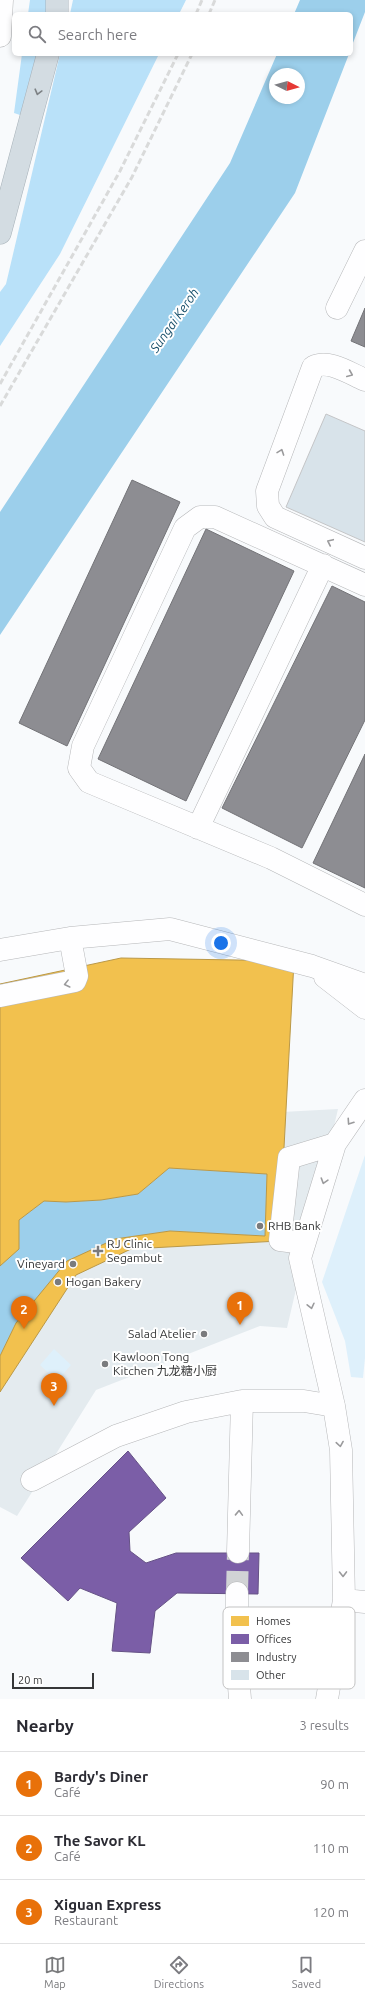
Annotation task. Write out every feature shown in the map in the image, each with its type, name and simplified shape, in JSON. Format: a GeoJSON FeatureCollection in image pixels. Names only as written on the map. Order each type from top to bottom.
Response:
{"type":"FeatureCollection","features":[{"type":"Feature","properties":{"kind":"highway"},"geometry":{"type":"LineString","coordinates":[[57,0],[57,12]]}},
{"type":"Feature","properties":{"kind":"highway"},"geometry":{"type":"LineString","coordinates":[[0,233],[47,56]]}},
{"type":"Feature","properties":{"kind":"street"},"geometry":{"type":"LineString","coordinates":[[0,36],[2,0]]}},
{"type":"Feature","properties":{"kind":"street"},"geometry":{"type":"LineString","coordinates":[[337,308],[365,251]]}},
{"type":"Feature","properties":{"kind":"street"},"geometry":{"type":"LineString","coordinates":[[365,380],[329,365],[320,364],[313,367],[267,491],[268,506],[275,517],[365,558]]}},
{"type":"Feature","properties":{"kind":"street"},"geometry":{"type":"LineString","coordinates":[[365,585],[215,517],[200,517],[185,528],[83,746],[79,768],[88,782],[271,858],[365,905]]}},
{"type":"Feature","properties":{"kind":"street"},"geometry":{"type":"LineString","coordinates":[[198,828],[323,565]]}},
{"type":"Feature","properties":{"kind":"street"},"geometry":{"type":"LineString","coordinates":[[0,950],[70,938],[170,929],[312,966],[364,1001]]}},
{"type":"Feature","properties":{"kind":"street"},"geometry":{"type":"LineString","coordinates":[[0,996],[75,982],[77,976],[70,938]]}},
{"type":"Feature","properties":{"kind":"street"},"geometry":{"type":"LineString","coordinates":[[343,1607],[344,1600],[341,1450],[334,1406],[300,1258],[335,1144],[365,1100]]}},
{"type":"Feature","properties":{"kind":"street"},"geometry":{"type":"LineString","coordinates":[[304,1243],[280,1240],[289,1158],[335,1144]]}},
{"type":"Feature","properties":{"kind":"street"},"geometry":{"type":"LineString","coordinates":[[32,1480],[116,1436],[186,1412],[242,1401],[304,1401],[334,1406]]}},
{"type":"Feature","properties":{"kind":"street"},"geometry":{"type":"LineString","coordinates":[[238,1552],[242,1401]]}},
{"type":"Feature","properties":{"kind":"street"},"geometry":{"type":"LineString","coordinates":[[237,1593],[237,1607]]}},
{"type":"Feature","properties":{"kind":"street"},"geometry":{"type":"LineString","coordinates":[[344,1600],[365,1602]]}},
{"type":"Feature","properties":{"kind":"street"},"geometry":{"type":"LineString","coordinates":[[239,1689],[240,1699]]}},
{"type":"Feature","properties":{"kind":"street"},"geometry":{"type":"LineString","coordinates":[[327,1699],[329,1689]]}},
{"type":"Feature","properties":{"kind":"shaded area"},"geometry":{"type":"Polygon","coordinates":[[[30,0],[50,0],[50,12],[28,12],[30,0]]]}},
{"type":"Feature","properties":{"kind":"shaded area"},"geometry":{"type":"Polygon","coordinates":[[[73,0],[186,0],[180,12],[70,12],[73,0]]]}},
{"type":"Feature","properties":{"kind":"shaded area"},"geometry":{"type":"Polygon","coordinates":[[[22,56],[38,56],[23,116],[14,113],[22,56]]]}},
{"type":"Feature","properties":{"kind":"shaded area"},"geometry":{"type":"Polygon","coordinates":[[[60,56],[158,56],[60,254],[0,346],[0,292],[6,284],[60,56]]]}},
{"type":"Feature","properties":{"kind":"shaded area"},"geometry":{"type":"Polygon","coordinates":[[[338,1109],[287,1328],[260,1326],[96,1390],[17,1516],[0,1507],[0,1171],[153,1119],[338,1109]]]}},
{"type":"Feature","properties":{"kind":"shaded area"},"geometry":{"type":"Polygon","coordinates":[[[365,1155],[365,1358],[363,1378],[351,1377],[345,1341],[322,1282],[365,1155]]]}},
{"type":"Feature","properties":{"kind":"shaded area"},"geometry":{"type":"Polygon","coordinates":[[[54,1349],[71,1365],[57,1381],[40,1365],[54,1349]]]}},
{"type":"Feature","properties":{"kind":"water"},"geometry":{"type":"Polygon","coordinates":[[[300,0],[365,0],[365,12],[353,43],[353,12],[295,12],[300,0]]]}},
{"type":"Feature","properties":{"kind":"water","name":"Sungai Keroh"},"geometry":{"type":"Polygon","coordinates":[[[276,56],[348,56],[295,193],[0,635],[0,512],[230,163],[269,73],[269,104],[305,104],[305,68],[271,68],[276,56]]]}},
{"type":"Feature","properties":{"kind":"water"},"geometry":{"type":"Polygon","coordinates":[[[169,1168],[267,1174],[265,1236],[170,1231],[115,1239],[16,1323],[0,1356],[0,1266],[19,1220],[44,1201],[66,1202],[101,1200],[138,1194],[169,1168]]]}},
{"type":"Feature","properties":{"kind":"building: Homes"},"geometry":{"type":"Polygon","coordinates":[[[121,958],[294,961],[279,1241],[131,1249],[76,1275],[0,1392],[0,1356],[16,1323],[67,1261],[115,1239],[170,1231],[265,1236],[267,1174],[169,1168],[138,1194],[101,1200],[66,1202],[44,1201],[19,1220],[19,1249],[0,1266],[0,984],[121,958]]]}},
{"type":"Feature","properties":{"kind":"building: Offices"},"geometry":{"type":"Polygon","coordinates":[[[128,1451],[166,1498],[129,1532],[130,1551],[146,1563],[176,1553],[259,1553],[258,1594],[177,1593],[155,1611],[150,1653],[112,1651],[117,1603],[80,1588],[68,1601],[21,1558],[128,1451]]]}},
{"type":"Feature","properties":{"kind":"building: Industry"},"geometry":{"type":"Polygon","coordinates":[[[365,308],[365,347],[351,341],[365,308]]]}},
{"type":"Feature","properties":{"kind":"building: Industry"},"geometry":{"type":"Polygon","coordinates":[[[132,480],[180,502],[67,746],[19,723],[132,480]]]}},
{"type":"Feature","properties":{"kind":"building: Industry"},"geometry":{"type":"Polygon","coordinates":[[[206,529],[294,571],[186,801],[98,759],[206,529]]]}},
{"type":"Feature","properties":{"kind":"building: Industry"},"geometry":{"type":"Polygon","coordinates":[[[332,586],[365,602],[365,720],[302,848],[222,808],[332,586]]]}},
{"type":"Feature","properties":{"kind":"building: Industry"},"geometry":{"type":"Polygon","coordinates":[[[365,754],[365,888],[313,863],[365,754]]]}},
{"type":"Feature","properties":{"kind":"building: Other"},"geometry":{"type":"Polygon","coordinates":[[[326,414],[365,431],[365,542],[286,507],[326,414]]]}},
{"type":"Feature","properties":{"kind":"tunnel"},"geometry":{"type":"LineString","coordinates":[[237,1593],[238,1552]]}},
{"type":"Feature","properties":{"kind":"railway"},"geometry":{"type":"LineString","coordinates":[[197,12],[202,0]]}},
{"type":"Feature","properties":{"kind":"railway"},"geometry":{"type":"LineString","coordinates":[[210,12],[215,0]]}},
{"type":"Feature","properties":{"kind":"railway"},"geometry":{"type":"LineString","coordinates":[[0,384],[120,171],[177,56]]}},
{"type":"Feature","properties":{"kind":"railway"},"geometry":{"type":"LineString","coordinates":[[0,406],[132,177],[191,56]]}},
{"type":"Feature","properties":{"kind":"place","name":"RHB Bank"},"geometry":{"type":"Point","coordinates":[260,1226]}},
{"type":"Feature","properties":{"kind":"place","name":"RJ Clinic Segambut"},"geometry":{"type":"Point","coordinates":[98,1251]}},
{"type":"Feature","properties":{"kind":"place","name":"Vineyard"},"geometry":{"type":"Point","coordinates":[73,1264]}},
{"type":"Feature","properties":{"kind":"place","name":"Hogan Bakery"},"geometry":{"type":"Point","coordinates":[58,1282]}},
{"type":"Feature","properties":{"kind":"place","name":"Bardy's Diner"},"geometry":{"type":"Point","coordinates":[240,1325]}},
{"type":"Feature","properties":{"kind":"place","name":"The Savor KL"},"geometry":{"type":"Point","coordinates":[24,1329]}},
{"type":"Feature","properties":{"kind":"place","name":"Salad Atelier"},"geometry":{"type":"Point","coordinates":[204,1334]}},
{"type":"Feature","properties":{"kind":"place","name":"Kawloon Tong Kitchen 九龙糖小厨"},"geometry":{"type":"Point","coordinates":[105,1364]}},
{"type":"Feature","properties":{"kind":"place","name":"Xiguan Express"},"geometry":{"type":"Point","coordinates":[54,1406]}}]}
